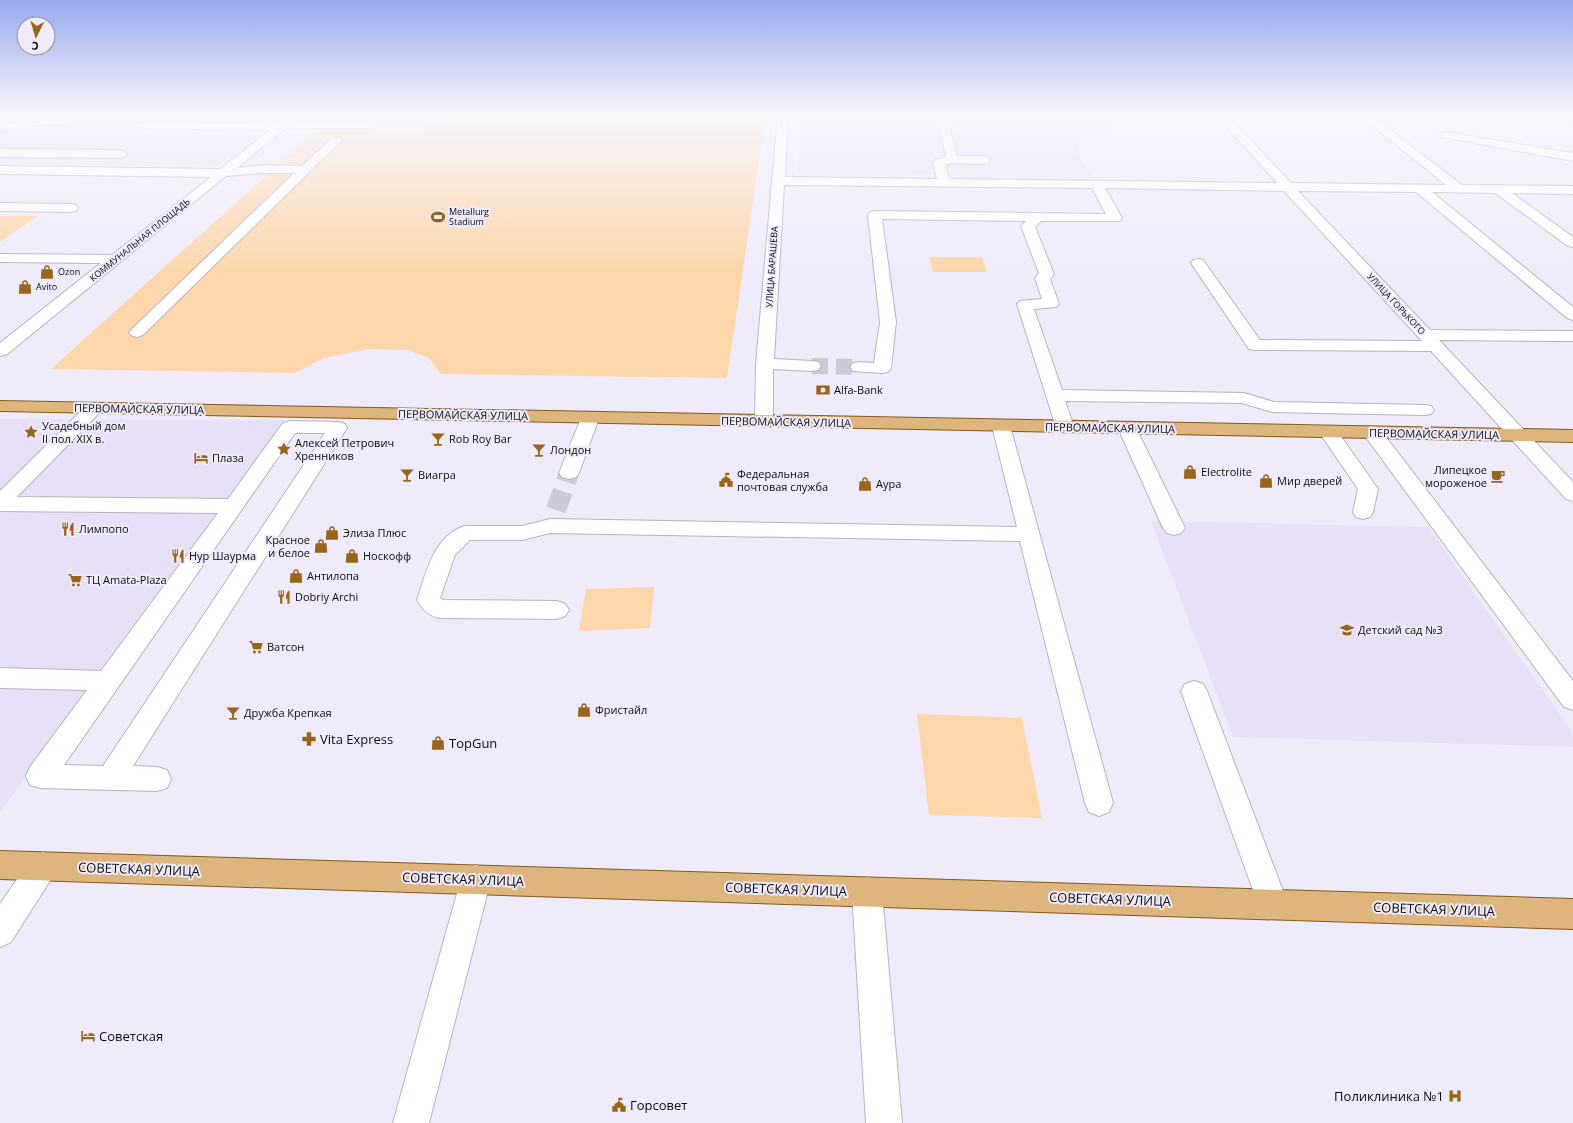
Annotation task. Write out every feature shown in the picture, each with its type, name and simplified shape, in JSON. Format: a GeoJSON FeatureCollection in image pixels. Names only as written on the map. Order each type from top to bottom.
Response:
{"type":"FeatureCollection","features":[{"type":"Feature","properties":{"kind":"main road","name":"ПЕРВОМАЙСКАЯ УЛИЦА"},"geometry":{"type":"LineString","coordinates":[[0,406],[1573,436]]}},
{"type":"Feature","properties":{"kind":"main road","name":"СОВЕТСКАЯ УЛИЦА"},"geometry":{"type":"LineString","coordinates":[[0,865],[1573,914]]}},
{"type":"Feature","properties":{"kind":"street","name":"КОММУНАЛЬНАЯ ПЛОЩАДЬ"},"geometry":{"type":"LineString","coordinates":[[0,351],[233,165]]}},
{"type":"Feature","properties":{"kind":"street"},"geometry":{"type":"LineString","coordinates":[[137,332],[310,165]]}},
{"type":"Feature","properties":{"kind":"street","name":"УЛИЦА БАРАШЕВА"},"geometry":{"type":"LineString","coordinates":[[764,421],[765,364],[779,165]]}},
{"type":"Feature","properties":{"kind":"street"},"geometry":{"type":"LineString","coordinates":[[940,165],[944,183]]}},
{"type":"Feature","properties":{"kind":"street","name":"УЛИЦА ГОРЬКОГО"},"geometry":{"type":"LineString","coordinates":[[1267,165],[1573,494]]}},
{"type":"Feature","properties":{"kind":"street"},"geometry":{"type":"LineString","coordinates":[[1429,165],[1459,189]]}},
{"type":"Feature","properties":{"kind":"street"},"geometry":{"type":"LineString","coordinates":[[3,172],[223,173],[263,169],[305,170]]}},
{"type":"Feature","properties":{"kind":"street"},"geometry":{"type":"LineString","coordinates":[[778,181],[1573,190]]}},
{"type":"Feature","properties":{"kind":"street"},"geometry":{"type":"LineString","coordinates":[[859,367],[882,368],[888,322],[875,215],[1115,218],[1097,185]]}},
{"type":"Feature","properties":{"kind":"street"},"geometry":{"type":"LineString","coordinates":[[1420,188],[1573,316]]}},
{"type":"Feature","properties":{"kind":"street"},"geometry":{"type":"LineString","coordinates":[[1498,189],[1573,243]]}},
{"type":"Feature","properties":{"kind":"street"},"geometry":{"type":"LineString","coordinates":[[0,207],[71,208]]}},
{"type":"Feature","properties":{"kind":"street"},"geometry":{"type":"LineString","coordinates":[[1038,217],[1028,226],[1047,274],[1042,278],[1051,304],[1025,304],[1065,427]]}},
{"type":"Feature","properties":{"kind":"street"},"geometry":{"type":"LineString","coordinates":[[1555,231],[1573,231]]}},
{"type":"Feature","properties":{"kind":"street"},"geometry":{"type":"LineString","coordinates":[[3,260],[117,259]]}},
{"type":"Feature","properties":{"kind":"street"},"geometry":{"type":"LineString","coordinates":[[1198,263],[1255,345],[1573,336]]}},
{"type":"Feature","properties":{"kind":"street"},"geometry":{"type":"LineString","coordinates":[[765,364],[812,366]]}},
{"type":"Feature","properties":{"kind":"street"},"geometry":{"type":"LineString","coordinates":[[1055,394],[1244,398],[1272,407],[1425,410]]}},
{"type":"Feature","properties":{"kind":"street"},"geometry":{"type":"LineString","coordinates":[[0,504],[94,408]]}},
{"type":"Feature","properties":{"kind":"street"},"geometry":{"type":"LineString","coordinates":[[569,473],[590,418]]}},
{"type":"Feature","properties":{"kind":"street"},"geometry":{"type":"LineString","coordinates":[[1001,426],[1099,803]]}},
{"type":"Feature","properties":{"kind":"street"},"geometry":{"type":"LineString","coordinates":[[110,778],[338,428],[290,427],[40,776],[110,778],[157,779]]}},
{"type":"Feature","properties":{"kind":"street"},"geometry":{"type":"LineString","coordinates":[[1128,428],[1174,528]]}},
{"type":"Feature","properties":{"kind":"street"},"geometry":{"type":"LineString","coordinates":[[1328,432],[1368,489],[1363,512]]}},
{"type":"Feature","properties":{"kind":"street"},"geometry":{"type":"LineString","coordinates":[[1372,432],[1573,700]]}},
{"type":"Feature","properties":{"kind":"street"},"geometry":{"type":"LineString","coordinates":[[0,504],[234,506]]}},
{"type":"Feature","properties":{"kind":"street"},"geometry":{"type":"LineString","coordinates":[[557,610],[438,609],[428,600],[445,552],[465,534],[522,534],[553,518],[1028,534]]}},
{"type":"Feature","properties":{"kind":"street"},"geometry":{"type":"LineString","coordinates":[[0,678],[109,680]]}},
{"type":"Feature","properties":{"kind":"street"},"geometry":{"type":"LineString","coordinates":[[1194,692],[1273,904]]}},
{"type":"Feature","properties":{"kind":"street"},"geometry":{"type":"LineString","coordinates":[[0,931],[43,866]]}},
{"type":"Feature","properties":{"kind":"street"},"geometry":{"type":"LineString","coordinates":[[411,1123],[476,879]]}},
{"type":"Feature","properties":{"kind":"street"},"geometry":{"type":"LineString","coordinates":[[867,892],[884,1123]]}},
{"type":"Feature","properties":{"kind":"shaded area"},"geometry":{"type":"Polygon","coordinates":[[[89,165],[219,165],[218,166],[89,165]]]}},
{"type":"Feature","properties":{"kind":"shaded area"},"geometry":{"type":"Polygon","coordinates":[[[277,165],[758,165],[727,378],[441,374],[429,358],[408,350],[368,349],[324,358],[295,373],[51,369],[277,165]]]}},
{"type":"Feature","properties":{"kind":"shaded area"},"geometry":{"type":"Polygon","coordinates":[[[799,165],[1085,165],[1094,177],[798,173],[799,165]]]}},
{"type":"Feature","properties":{"kind":"shaded area"},"geometry":{"type":"Polygon","coordinates":[[[0,216],[38,216],[0,242],[0,216]]]}},
{"type":"Feature","properties":{"kind":"shaded area"},"geometry":{"type":"Polygon","coordinates":[[[929,257],[982,257],[987,272],[933,272],[929,257]]]}},
{"type":"Feature","properties":{"kind":"shaded area"},"geometry":{"type":"Polygon","coordinates":[[[0,419],[286,420],[0,812],[0,419]]]}},
{"type":"Feature","properties":{"kind":"shaded area","name":"Детский сад №3"},"geometry":{"type":"Polygon","coordinates":[[[1151,521],[1428,527],[1573,733],[1573,747],[1233,737],[1151,521]]]}},
{"type":"Feature","properties":{"kind":"shaded area"},"geometry":{"type":"Polygon","coordinates":[[[654,587],[650,628],[579,631],[586,589],[654,587]]]}},
{"type":"Feature","properties":{"kind":"shaded area"},"geometry":{"type":"Polygon","coordinates":[[[917,714],[1022,718],[1042,818],[929,815],[917,714]]]}},
{"type":"Feature","properties":{"kind":"tunnel"},"geometry":{"type":"LineString","coordinates":[[812,366],[859,367]]}},
{"type":"Feature","properties":{"kind":"tunnel"},"geometry":{"type":"LineString","coordinates":[[556,510],[569,473]]}},
{"type":"Feature","properties":{"kind":"place","name":"Metallurg Stadium"},"geometry":{"type":"Point","coordinates":[438,217]}},
{"type":"Feature","properties":{"kind":"place","name":"Ozon"},"geometry":{"type":"Point","coordinates":[47,272]}},
{"type":"Feature","properties":{"kind":"place","name":"Avito"},"geometry":{"type":"Point","coordinates":[25,287]}},
{"type":"Feature","properties":{"kind":"place","name":"Alfa-Bank"},"geometry":{"type":"Point","coordinates":[823,390]}},
{"type":"Feature","properties":{"kind":"place","name":"Усадебный дом II пол. XIX в."},"geometry":{"type":"Point","coordinates":[31,432]}},
{"type":"Feature","properties":{"kind":"place","name":"Rob Roy Bar"},"geometry":{"type":"Point","coordinates":[438,439]}},
{"type":"Feature","properties":{"kind":"place","name":"Алексей Петрович Хренников"},"geometry":{"type":"Point","coordinates":[284,449]}},
{"type":"Feature","properties":{"kind":"place","name":"Лондон"},"geometry":{"type":"Point","coordinates":[539,450]}},
{"type":"Feature","properties":{"kind":"place","name":"Плаза"},"geometry":{"type":"Point","coordinates":[201,458]}},
{"type":"Feature","properties":{"kind":"place","name":"Electrolite"},"geometry":{"type":"Point","coordinates":[1190,472]}},
{"type":"Feature","properties":{"kind":"place","name":"Виагра"},"geometry":{"type":"Point","coordinates":[407,475]}},
{"type":"Feature","properties":{"kind":"place","name":"Липецкое мороженое"},"geometry":{"type":"Point","coordinates":[1498,476]}},
{"type":"Feature","properties":{"kind":"place","name":"Федеральная почтовая служба"},"geometry":{"type":"Point","coordinates":[726,480]}},
{"type":"Feature","properties":{"kind":"place","name":"Мир дверей"},"geometry":{"type":"Point","coordinates":[1266,481]}},
{"type":"Feature","properties":{"kind":"place","name":"Аура"},"geometry":{"type":"Point","coordinates":[865,484]}},
{"type":"Feature","properties":{"kind":"place","name":"Лимпопо"},"geometry":{"type":"Point","coordinates":[68,529]}},
{"type":"Feature","properties":{"kind":"place","name":"Элиза Плюс"},"geometry":{"type":"Point","coordinates":[332,533]}},
{"type":"Feature","properties":{"kind":"place","name":"Красное и белое"},"geometry":{"type":"Point","coordinates":[321,546]}},
{"type":"Feature","properties":{"kind":"place","name":"Нур Шаурма"},"geometry":{"type":"Point","coordinates":[178,556]}},
{"type":"Feature","properties":{"kind":"place","name":"Носкофф"},"geometry":{"type":"Point","coordinates":[352,556]}},
{"type":"Feature","properties":{"kind":"place","name":"Антилопа"},"geometry":{"type":"Point","coordinates":[296,576]}},
{"type":"Feature","properties":{"kind":"place","name":"ТЦ Amata-Plaza"},"geometry":{"type":"Point","coordinates":[75,580]}},
{"type":"Feature","properties":{"kind":"place","name":"Dobriy Archi"},"geometry":{"type":"Point","coordinates":[284,597]}},
{"type":"Feature","properties":{"kind":"place","name":"Детский сад №3"},"geometry":{"type":"Point","coordinates":[1347,630]}},
{"type":"Feature","properties":{"kind":"place","name":"Ватсон"},"geometry":{"type":"Point","coordinates":[256,647]}},
{"type":"Feature","properties":{"kind":"place","name":"Фристайл"},"geometry":{"type":"Point","coordinates":[584,710]}},
{"type":"Feature","properties":{"kind":"place","name":"Дружба Крепкая"},"geometry":{"type":"Point","coordinates":[233,713]}},
{"type":"Feature","properties":{"kind":"place","name":"Vita Express"},"geometry":{"type":"Point","coordinates":[309,739]}},
{"type":"Feature","properties":{"kind":"place","name":"TopGun"},"geometry":{"type":"Point","coordinates":[438,743]}},
{"type":"Feature","properties":{"kind":"place","name":"Советская"},"geometry":{"type":"Point","coordinates":[88,1036]}},
{"type":"Feature","properties":{"kind":"place","name":"Поликлиника №1"},"geometry":{"type":"Point","coordinates":[1455,1096]}},
{"type":"Feature","properties":{"kind":"place","name":"Горсовет"},"geometry":{"type":"Point","coordinates":[619,1105]}}]}
